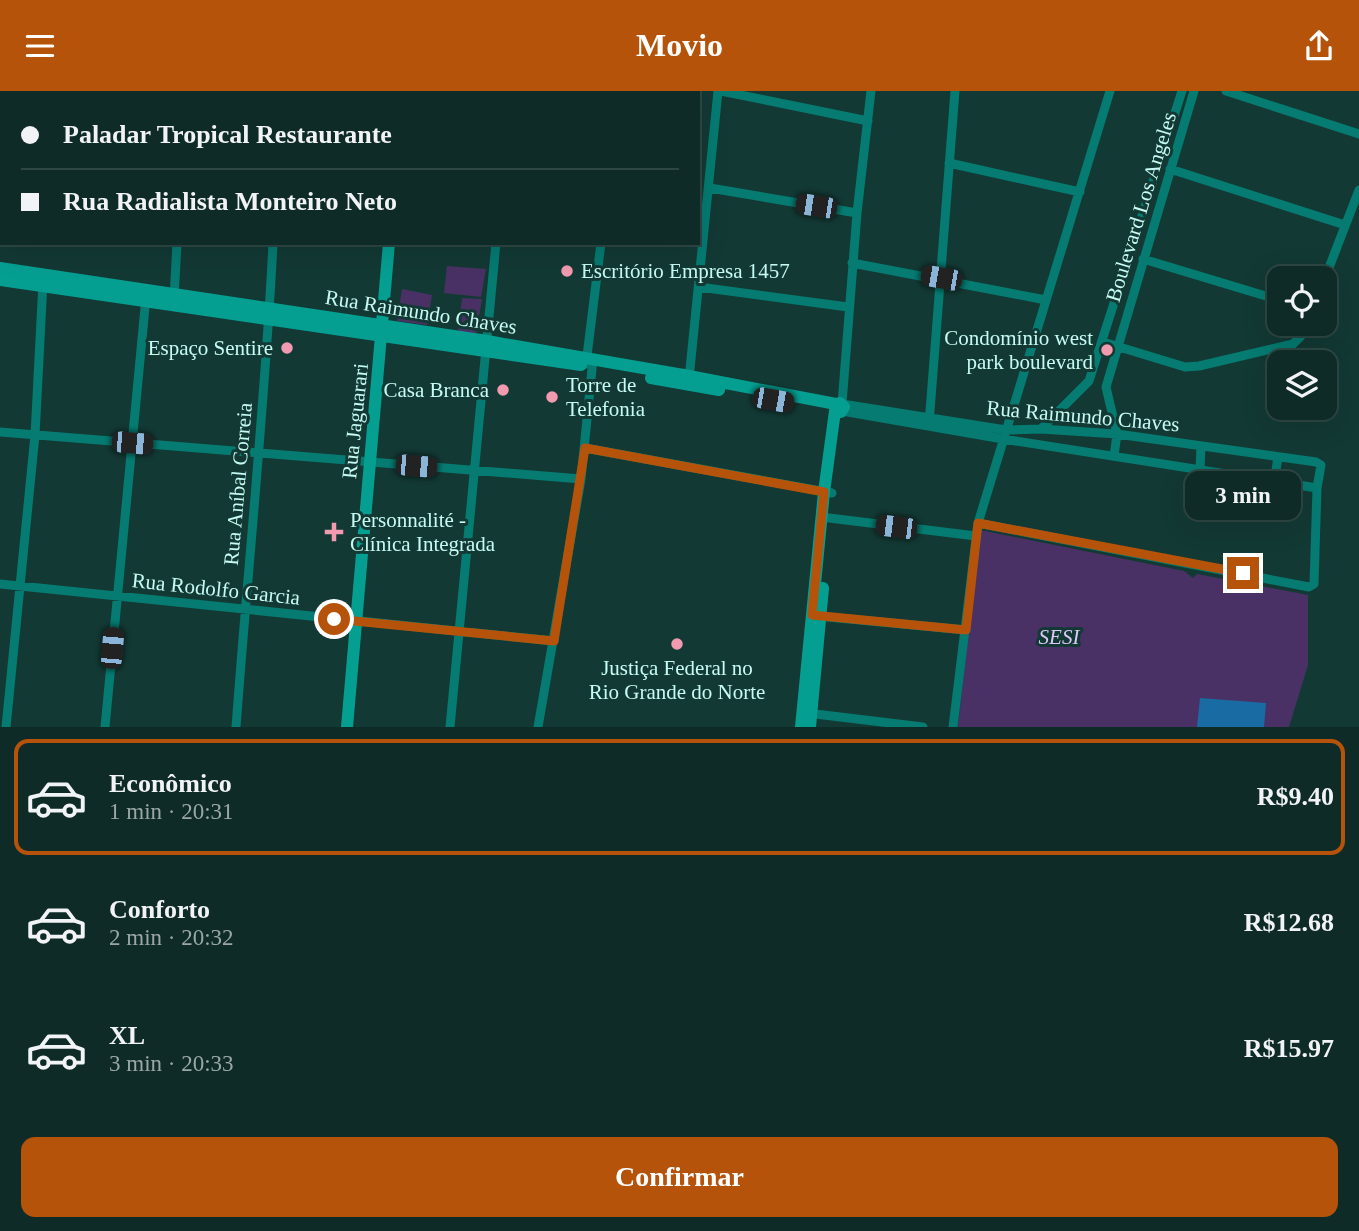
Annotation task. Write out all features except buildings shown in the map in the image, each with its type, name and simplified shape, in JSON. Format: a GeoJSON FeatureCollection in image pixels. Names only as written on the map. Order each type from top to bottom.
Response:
{"type":"FeatureCollection","features":[{"type":"Feature","properties":{"kind":"main road","name":"Rua Jaguarari"},"geometry":{"type":"LineString","coordinates":[[347,727],[390,245]]}},
{"type":"Feature","properties":{"kind":"main road","name":"Rua Raimundo Chaves"},"geometry":{"type":"LineString","coordinates":[[0,268],[44,281]]}},
{"type":"Feature","properties":{"kind":"main road","name":"Rua Raimundo Chaves"},"geometry":{"type":"LineString","coordinates":[[0,280],[44,281],[590,362],[839,407]]}},
{"type":"Feature","properties":{"kind":"main road"},"geometry":{"type":"LineString","coordinates":[[800,727],[808,718],[823,538],[839,407]]}},
{"type":"Feature","properties":{"kind":"street"},"geometry":{"type":"LineString","coordinates":[[689,380],[699,287],[702,218],[710,188],[720,91],[868,121]]}},
{"type":"Feature","properties":{"kind":"street"},"geometry":{"type":"LineString","coordinates":[[839,407],[870,91]]}},
{"type":"Feature","properties":{"kind":"street"},"geometry":{"type":"LineString","coordinates":[[929,422],[955,91]]}},
{"type":"Feature","properties":{"kind":"street"},"geometry":{"type":"LineString","coordinates":[[953,727],[978,523],[1110,91]]}},
{"type":"Feature","properties":{"kind":"street","name":"Boulevard Los Angeles"},"geometry":{"type":"LineString","coordinates":[[1041,429],[1089,381],[1182,91]]}},
{"type":"Feature","properties":{"kind":"street","name":"Boulevard Los Angeles"},"geometry":{"type":"LineString","coordinates":[[1114,456],[1118,434],[1106,387],[1194,91]]}},
{"type":"Feature","properties":{"kind":"street"},"geometry":{"type":"LineString","coordinates":[[1226,91],[1359,134]]}},
{"type":"Feature","properties":{"kind":"street"},"geometry":{"type":"LineString","coordinates":[[1177,107],[1183,113],[1189,108]]}},
{"type":"Feature","properties":{"kind":"street"},"geometry":{"type":"LineString","coordinates":[[1167,138],[1174,133],[1178,135],[1179,141]]}},
{"type":"Feature","properties":{"kind":"street"},"geometry":{"type":"LineString","coordinates":[[949,163],[1080,192]]}},
{"type":"Feature","properties":{"kind":"street"},"geometry":{"type":"LineString","coordinates":[[1170,169],[1345,225]]}},
{"type":"Feature","properties":{"kind":"street"},"geometry":{"type":"LineString","coordinates":[[710,188],[818,202],[857,213]]}},
{"type":"Feature","properties":{"kind":"street"},"geometry":{"type":"LineString","coordinates":[[1330,266],[1359,190]]}},
{"type":"Feature","properties":{"kind":"street"},"geometry":{"type":"LineString","coordinates":[[174,300],[177,245]]}},
{"type":"Feature","properties":{"kind":"street","name":"Rua Aníbal Correia"},"geometry":{"type":"LineString","coordinates":[[236,727],[244,609],[260,453],[273,245]]}},
{"type":"Feature","properties":{"kind":"street"},"geometry":{"type":"LineString","coordinates":[[450,727],[496,245]]}},
{"type":"Feature","properties":{"kind":"street"},"geometry":{"type":"LineString","coordinates":[[538,727],[581,479],[601,245]]}},
{"type":"Feature","properties":{"kind":"street"},"geometry":{"type":"LineString","coordinates":[[1143,259],[1267,296]]}},
{"type":"Feature","properties":{"kind":"street"},"geometry":{"type":"LineString","coordinates":[[852,263],[1046,300]]}},
{"type":"Feature","properties":{"kind":"street"},"geometry":{"type":"LineString","coordinates":[[6,727],[34,435],[44,281]]}},
{"type":"Feature","properties":{"kind":"street"},"geometry":{"type":"LineString","coordinates":[[699,287],[848,307]]}},
{"type":"Feature","properties":{"kind":"street"},"geometry":{"type":"LineString","coordinates":[[105,727],[146,296]]}},
{"type":"Feature","properties":{"kind":"street"},"geometry":{"type":"LineString","coordinates":[[1103,342],[1185,367],[1293,344],[1301,336]]}},
{"type":"Feature","properties":{"kind":"street"},"geometry":{"type":"LineString","coordinates":[[1089,381],[1106,387]]}},
{"type":"Feature","properties":{"kind":"street","name":"Rua Raimundo Chaves"},"geometry":{"type":"LineString","coordinates":[[839,407],[1274,483],[1317,488],[1321,464],[1118,434],[1041,429],[1004,435]]}},
{"type":"Feature","properties":{"kind":"street"},"geometry":{"type":"LineString","coordinates":[[0,432],[581,479]]}},
{"type":"Feature","properties":{"kind":"street"},"geometry":{"type":"LineString","coordinates":[[1200,470],[1201,446]]}},
{"type":"Feature","properties":{"kind":"street"},"geometry":{"type":"LineString","coordinates":[[585,448],[828,492]]}},
{"type":"Feature","properties":{"kind":"street"},"geometry":{"type":"LineString","coordinates":[[1274,483],[1278,457]]}},
{"type":"Feature","properties":{"kind":"street"},"geometry":{"type":"LineString","coordinates":[[978,523],[1309,587],[1314,584],[1317,488]]}},
{"type":"Feature","properties":{"kind":"street"},"geometry":{"type":"LineString","coordinates":[[825,518],[976,536]]}},
{"type":"Feature","properties":{"kind":"street","name":"Rua Rodolfo Garcia"},"geometry":{"type":"LineString","coordinates":[[0,584],[554,641]]}},
{"type":"Feature","properties":{"kind":"street"},"geometry":{"type":"LineString","coordinates":[[816,616],[966,630]]}},
{"type":"Feature","properties":{"kind":"street"},"geometry":{"type":"LineString","coordinates":[[808,718],[923,727]]}},
{"type":"Feature","properties":{"kind":"green space"},"geometry":{"type":"Polygon","coordinates":[[[447,266],[486,269],[481,297],[444,293],[447,266]]]}},
{"type":"Feature","properties":{"kind":"green space"},"geometry":{"type":"Polygon","coordinates":[[[402,289],[432,295],[427,325],[397,321],[402,289]]]}},
{"type":"Feature","properties":{"kind":"green space"},"geometry":{"type":"Polygon","coordinates":[[[462,298],[482,299],[476,335],[458,332],[462,298]]]}},
{"type":"Feature","properties":{"kind":"green space","name":"SESI"},"geometry":{"type":"Polygon","coordinates":[[[980,530],[1184,571],[1193,578],[1197,574],[1308,595],[1308,665],[1289,727],[958,727],[980,530]]]}},
{"type":"Feature","properties":{"kind":"water"},"geometry":{"type":"Polygon","coordinates":[[[1200,698],[1266,703],[1264,727],[1197,727],[1200,698]]]}},
{"type":"Feature","properties":{"kind":"place","name":"Escritório Empresa 1457"},"geometry":{"type":"Point","coordinates":[567,271]}},
{"type":"Feature","properties":{"kind":"place","name":"Espaço Sentire"},"geometry":{"type":"Point","coordinates":[287,348]}},
{"type":"Feature","properties":{"kind":"place","name":"Condomínio west park boulevard"},"geometry":{"type":"Point","coordinates":[1107,350]}},
{"type":"Feature","properties":{"kind":"place","name":"Casa Branca"},"geometry":{"type":"Point","coordinates":[503,390]}},
{"type":"Feature","properties":{"kind":"place","name":"Torre de Telefonia"},"geometry":{"type":"Point","coordinates":[552,397]}},
{"type":"Feature","properties":{"kind":"place","name":"Personnalité - Clínica Integrada"},"geometry":{"type":"Point","coordinates":[334,532]}},
{"type":"Feature","properties":{"kind":"place","name":"Justiça Federal no Rio Grande do Norte"},"geometry":{"type":"Point","coordinates":[677,644]}},
{"type":"Feature","properties":{"kind":"route"},"geometry":{"type":"LineString","coordinates":[[334,619],[554,641],[585,448],[824,492],[812,615],[966,630],[978,523],[1243,573]]}}]}
